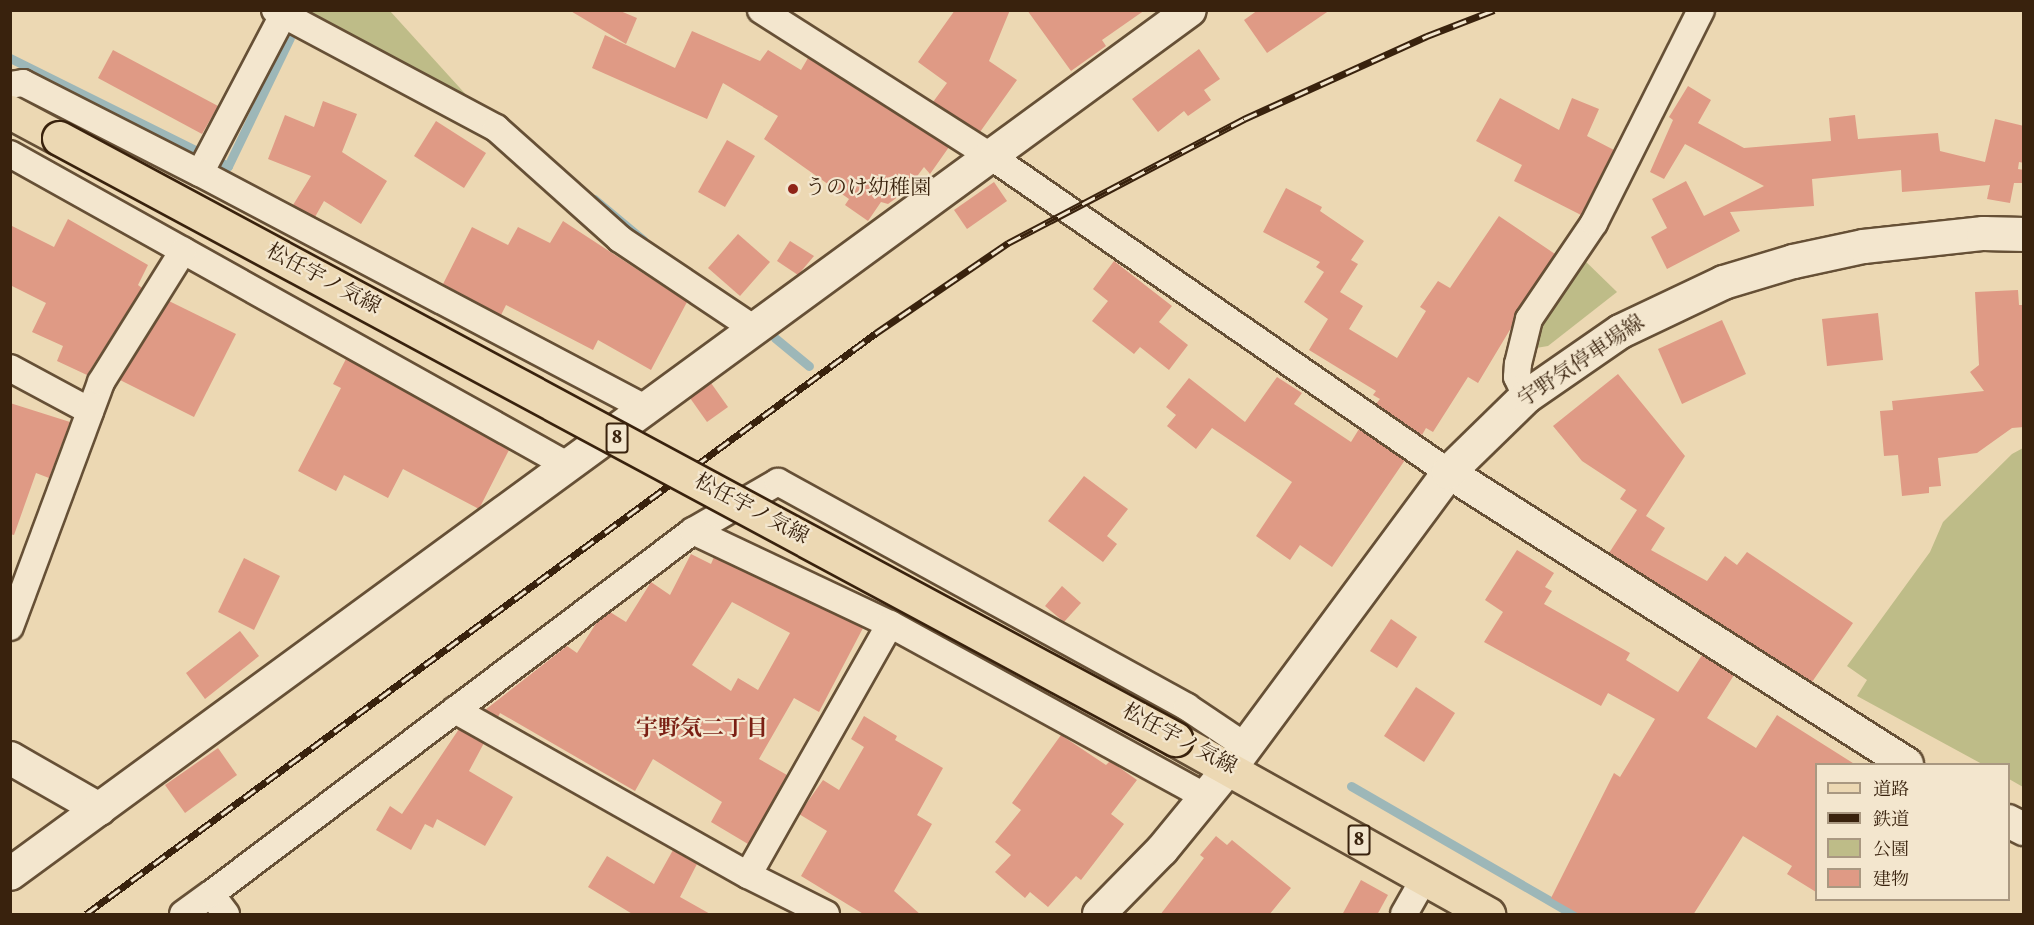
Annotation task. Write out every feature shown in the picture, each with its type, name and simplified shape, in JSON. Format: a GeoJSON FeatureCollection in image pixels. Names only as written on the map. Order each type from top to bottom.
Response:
{"type":"FeatureCollection","features":[{"type":"Feature","properties":{"kind":"main road","name":"松任宇ノ気線"},"geometry":{"type":"LineString","coordinates":[[10,112],[1175,739],[1238,757],[1425,878],[1488,915]]}},
{"type":"Feature","properties":{"kind":"main road","name":"宇野気停車場線"},"geometry":{"type":"LineString","coordinates":[[1238,757],[1448,472],[1526,396],[1620,331],[1723,282],[1793,261],[1863,246],[1983,233],[2024,234]]}},
{"type":"Feature","properties":{"kind":"street"},"geometry":{"type":"LineString","coordinates":[[10,874],[1190,10]]}},
{"type":"Feature","properties":{"kind":"street"},"geometry":{"type":"LineString","coordinates":[[1526,396],[1517,378],[1518,364],[1529,319],[1594,223],[1701,10]]}},
{"type":"Feature","properties":{"kind":"street"},"geometry":{"type":"LineString","coordinates":[[200,173],[279,13],[496,128],[620,239],[753,328]]}},
{"type":"Feature","properties":{"kind":"street"},"geometry":{"type":"LineString","coordinates":[[775,14],[992,157],[1448,472],[1904,763]]}},
{"type":"Feature","properties":{"kind":"street"},"geometry":{"type":"LineString","coordinates":[[10,85],[23,83],[200,173],[645,408]]}},
{"type":"Feature","properties":{"kind":"street"},"geometry":{"type":"LineString","coordinates":[[10,154],[567,465]]}},
{"type":"Feature","properties":{"kind":"street"},"geometry":{"type":"LineString","coordinates":[[10,627],[101,382],[183,251]]}},
{"type":"Feature","properties":{"kind":"street"},"geometry":{"type":"LineString","coordinates":[[10,368],[90,411]]}},
{"type":"Feature","properties":{"kind":"street"},"geometry":{"type":"LineString","coordinates":[[183,915],[693,531],[778,482],[1186,707],[1238,757],[1208,798],[1099,915]]}},
{"type":"Feature","properties":{"kind":"street"},"geometry":{"type":"LineString","coordinates":[[693,531],[890,624],[1208,798]]}},
{"type":"Feature","properties":{"kind":"street"},"geometry":{"type":"LineString","coordinates":[[748,875],[890,624]]}},
{"type":"Feature","properties":{"kind":"street"},"geometry":{"type":"LineString","coordinates":[[455,710],[748,875],[826,915]]}},
{"type":"Feature","properties":{"kind":"street"},"geometry":{"type":"LineString","coordinates":[[10,758],[99,809]]}},
{"type":"Feature","properties":{"kind":"street"},"geometry":{"type":"LineString","coordinates":[[2010,822],[2024,829]]}},
{"type":"Feature","properties":{"kind":"street"},"geometry":{"type":"LineString","coordinates":[[1404,915],[1425,878]]}},
{"type":"Feature","properties":{"kind":"street"},"geometry":{"type":"LineString","coordinates":[[211,894],[226,915]]}},
{"type":"Feature","properties":{"kind":"green space"},"geometry":{"type":"Polygon","coordinates":[[[302,11],[390,11],[479,109],[302,11]]]}},
{"type":"Feature","properties":{"kind":"green space"},"geometry":{"type":"Polygon","coordinates":[[[1579,255],[1617,292],[1548,346],[1536,348],[1532,334],[1579,255]]]}},
{"type":"Feature","properties":{"kind":"green space"},"geometry":{"type":"Polygon","coordinates":[[[2023,448],[2023,787],[2010,780],[2010,763],[1980,763],[1857,696],[1867,680],[1847,666],[1930,552],[1943,522],[2012,454],[2023,448]]]}},
{"type":"Feature","properties":{"kind":"building"},"geometry":{"type":"Polygon","coordinates":[[[569,10],[618,10],[637,18],[626,44],[569,10]]]}},
{"type":"Feature","properties":{"kind":"building"},"geometry":{"type":"Polygon","coordinates":[[[955,10],[1010,10],[989,61],[1017,80],[980,132],[933,102],[947,83],[918,62],[955,10]]]}},
{"type":"Feature","properties":{"kind":"building"},"geometry":{"type":"Polygon","coordinates":[[[1027,10],[1145,10],[1102,40],[1106,46],[1071,71],[1027,10]]]}},
{"type":"Feature","properties":{"kind":"building"},"geometry":{"type":"Polygon","coordinates":[[[1258,10],[1330,10],[1267,53],[1244,20],[1258,10]]]}},
{"type":"Feature","properties":{"kind":"building"},"geometry":{"type":"Polygon","coordinates":[[[692,31],[760,61],[768,50],[801,70],[808,58],[949,147],[930,174],[924,167],[906,191],[888,204],[881,202],[868,221],[845,205],[849,199],[764,139],[778,116],[723,83],[707,119],[592,68],[605,35],[675,68],[692,31]]]}},
{"type":"Feature","properties":{"kind":"building"},"geometry":{"type":"Polygon","coordinates":[[[1199,49],[1220,79],[1204,90],[1211,100],[1188,116],[1184,111],[1158,132],[1132,99],[1199,49]]]}},
{"type":"Feature","properties":{"kind":"building"},"geometry":{"type":"Polygon","coordinates":[[[113,50],[218,106],[202,134],[98,78],[113,50]]]}},
{"type":"Feature","properties":{"kind":"building"},"geometry":{"type":"Polygon","coordinates":[[[1688,86],[1711,100],[1698,123],[1744,148],[1831,141],[1829,118],[1855,115],[1858,139],[1938,133],[1940,151],[1985,162],[1995,119],[2024,126],[2024,163],[2019,162],[2018,169],[2024,170],[2024,183],[2014,183],[2010,203],[1987,199],[1990,185],[1902,192],[1901,170],[1812,179],[1814,206],[1730,212],[1740,231],[1667,269],[1651,237],[1667,228],[1652,199],[1686,181],[1704,216],[1764,186],[1685,144],[1664,179],[1650,172],[1673,120],[1669,117],[1688,86]]]}},
{"type":"Feature","properties":{"kind":"building"},"geometry":{"type":"Polygon","coordinates":[[[1500,98],[1559,130],[1572,98],[1599,109],[1587,136],[1614,150],[1581,215],[1514,181],[1522,165],[1476,141],[1500,98]]]}},
{"type":"Feature","properties":{"kind":"building"},"geometry":{"type":"Polygon","coordinates":[[[323,101],[357,114],[342,152],[387,181],[361,224],[324,201],[315,217],[293,205],[311,176],[268,159],[285,115],[314,127],[323,101]]]}},
{"type":"Feature","properties":{"kind":"building"},"geometry":{"type":"Polygon","coordinates":[[[436,121],[486,153],[464,188],[414,156],[436,121]]]}},
{"type":"Feature","properties":{"kind":"building"},"geometry":{"type":"Polygon","coordinates":[[[727,140],[755,156],[725,207],[698,192],[727,140]]]}},
{"type":"Feature","properties":{"kind":"building"},"geometry":{"type":"Polygon","coordinates":[[[994,182],[1007,201],[967,229],[954,210],[994,182]]]}},
{"type":"Feature","properties":{"kind":"building"},"geometry":{"type":"Polygon","coordinates":[[[1286,188],[1322,207],[1320,211],[1364,241],[1351,260],[1358,264],[1340,292],[1363,306],[1349,329],[1397,358],[1426,311],[1420,307],[1438,281],[1450,288],[1499,216],[1555,254],[1517,311],[1511,328],[1478,383],[1468,377],[1433,432],[1426,428],[1422,435],[1376,404],[1380,399],[1373,395],[1376,391],[1309,350],[1328,319],[1304,302],[1324,272],[1316,267],[1320,262],[1263,232],[1286,188]]]}},
{"type":"Feature","properties":{"kind":"building"},"geometry":{"type":"Polygon","coordinates":[[[68,219],[148,265],[138,285],[142,288],[87,375],[57,361],[63,346],[32,332],[46,303],[10,285],[10,225],[54,247],[68,219]]]}},
{"type":"Feature","properties":{"kind":"building"},"geometry":{"type":"Polygon","coordinates":[[[563,221],[687,302],[651,370],[598,340],[593,350],[506,305],[501,315],[443,284],[472,227],[508,245],[518,227],[550,243],[563,221]]]}},
{"type":"Feature","properties":{"kind":"building"},"geometry":{"type":"Polygon","coordinates":[[[738,234],[770,262],[740,296],[708,268],[738,234]]]}},
{"type":"Feature","properties":{"kind":"building"},"geometry":{"type":"Polygon","coordinates":[[[790,241],[814,256],[798,275],[777,261],[790,241]]]}},
{"type":"Feature","properties":{"kind":"building"},"geometry":{"type":"Polygon","coordinates":[[[1114,261],[1172,306],[1159,322],[1188,345],[1169,370],[1140,347],[1134,354],[1092,321],[1108,301],[1093,289],[1114,261]]]}},
{"type":"Feature","properties":{"kind":"building"},"geometry":{"type":"Polygon","coordinates":[[[2018,290],[2019,305],[2024,305],[2024,427],[2012,428],[1977,453],[1938,458],[1941,486],[1929,487],[1929,493],[1902,496],[1898,455],[1884,456],[1880,411],[1893,410],[1892,401],[1984,391],[1970,372],[1979,365],[1975,292],[2018,290]]]}},
{"type":"Feature","properties":{"kind":"building"},"geometry":{"type":"Polygon","coordinates":[[[169,301],[236,334],[194,417],[120,380],[169,301]]]}},
{"type":"Feature","properties":{"kind":"building"},"geometry":{"type":"Polygon","coordinates":[[[1878,313],[1883,360],[1827,366],[1822,319],[1878,313]]]}},
{"type":"Feature","properties":{"kind":"building"},"geometry":{"type":"Polygon","coordinates":[[[1722,320],[1746,374],[1682,404],[1658,349],[1722,320]]]}},
{"type":"Feature","properties":{"kind":"building"},"geometry":{"type":"Polygon","coordinates":[[[346,359],[509,450],[479,509],[403,469],[388,498],[344,475],[336,491],[298,471],[341,388],[333,384],[346,359]]]}},
{"type":"Feature","properties":{"kind":"building"},"geometry":{"type":"Polygon","coordinates":[[[1618,374],[1685,456],[1646,516],[1665,528],[1651,550],[1707,581],[1725,556],[1737,565],[1747,552],[1853,623],[1812,682],[1609,553],[1637,510],[1620,499],[1626,490],[1582,461],[1553,426],[1618,374]]]}},
{"type":"Feature","properties":{"kind":"building"},"geometry":{"type":"Polygon","coordinates":[[[1277,377],[1302,393],[1294,404],[1351,442],[1359,429],[1405,460],[1332,567],[1300,545],[1290,560],[1256,536],[1292,482],[1212,428],[1196,449],[1167,426],[1176,415],[1166,407],[1189,378],[1245,422],[1277,377]]]}},
{"type":"Feature","properties":{"kind":"building"},"geometry":{"type":"Polygon","coordinates":[[[711,383],[728,407],[707,422],[690,398],[711,383]]]}},
{"type":"Feature","properties":{"kind":"building"},"geometry":{"type":"Polygon","coordinates":[[[10,403],[70,422],[49,478],[36,473],[14,535],[10,534],[10,403]]]}},
{"type":"Feature","properties":{"kind":"building"},"geometry":{"type":"Polygon","coordinates":[[[1084,476],[1128,509],[1107,536],[1117,544],[1103,562],[1048,521],[1084,476]]]}},
{"type":"Feature","properties":{"kind":"building"},"geometry":{"type":"Polygon","coordinates":[[[1517,550],[1554,573],[1545,587],[1552,591],[1544,604],[1630,653],[1626,660],[1678,692],[1702,655],[1734,675],[1707,718],[1756,748],[1777,715],[1853,763],[1815,763],[1815,891],[1787,874],[1792,866],[1743,836],[1693,915],[1581,915],[1551,898],[1614,773],[1620,777],[1655,719],[1608,693],[1601,706],[1484,642],[1503,612],[1485,600],[1517,550]]]}},
{"type":"Feature","properties":{"kind":"building"},"geometry":{"type":"Polygon","coordinates":[[[691,554],[711,564],[714,557],[863,628],[819,712],[794,698],[759,759],[787,775],[748,844],[711,822],[722,802],[653,759],[635,791],[500,713],[498,717],[485,710],[567,646],[577,653],[597,622],[610,612],[626,622],[651,582],[670,595],[691,554]],[[732,602],[692,665],[731,691],[738,678],[758,690],[790,633],[732,602]]]}},
{"type":"Feature","properties":{"kind":"building"},"geometry":{"type":"Polygon","coordinates":[[[244,558],[280,576],[254,630],[218,612],[244,558]]]}},
{"type":"Feature","properties":{"kind":"building"},"geometry":{"type":"Polygon","coordinates":[[[1062,586],[1081,603],[1064,622],[1045,606],[1062,586]]]}},
{"type":"Feature","properties":{"kind":"building"},"geometry":{"type":"Polygon","coordinates":[[[1391,619],[1417,637],[1397,668],[1370,651],[1391,619]]]}},
{"type":"Feature","properties":{"kind":"building"},"geometry":{"type":"Polygon","coordinates":[[[240,631],[259,656],[205,699],[186,673],[240,631]]]}},
{"type":"Feature","properties":{"kind":"building"},"geometry":{"type":"Polygon","coordinates":[[[1416,687],[1455,713],[1424,762],[1384,736],[1416,687]]]}},
{"type":"Feature","properties":{"kind":"building"},"geometry":{"type":"Polygon","coordinates":[[[864,716],[897,736],[895,740],[943,768],[917,815],[932,824],[894,891],[921,915],[865,915],[801,876],[827,831],[799,814],[823,780],[839,790],[864,747],[851,739],[864,716]]]}},
{"type":"Feature","properties":{"kind":"building"},"geometry":{"type":"Polygon","coordinates":[[[459,729],[484,743],[469,771],[513,797],[485,846],[437,819],[433,828],[425,824],[411,850],[376,830],[390,806],[402,814],[459,729]]]}},
{"type":"Feature","properties":{"kind":"building"},"geometry":{"type":"Polygon","coordinates":[[[1061,735],[1106,765],[1110,761],[1137,780],[1111,814],[1124,824],[1081,880],[1076,876],[1048,907],[1030,892],[1025,898],[995,872],[1011,855],[995,842],[1021,810],[1012,803],[1061,735]]]}},
{"type":"Feature","properties":{"kind":"building"},"geometry":{"type":"Polygon","coordinates":[[[218,748],[237,775],[185,813],[165,785],[218,748]]]}},
{"type":"Feature","properties":{"kind":"building"},"geometry":{"type":"Polygon","coordinates":[[[1216,836],[1227,845],[1232,840],[1291,888],[1269,915],[1160,915],[1204,858],[1200,855],[1216,836]]]}},
{"type":"Feature","properties":{"kind":"building"},"geometry":{"type":"Polygon","coordinates":[[[673,850],[697,864],[680,897],[712,915],[634,915],[588,887],[607,856],[654,884],[673,850]]]}},
{"type":"Feature","properties":{"kind":"building"},"geometry":{"type":"Polygon","coordinates":[[[1361,880],[1388,895],[1377,915],[1342,915],[1361,880]]]}},
{"type":"Feature","properties":{"kind":"waterway"},"geometry":{"type":"LineString","coordinates":[[220,162],[228,166],[290,38]]}},
{"type":"Feature","properties":{"kind":"waterway"},"geometry":{"type":"LineString","coordinates":[[10,58],[197,151]]}},
{"type":"Feature","properties":{"kind":"waterway"},"geometry":{"type":"LineString","coordinates":[[594,199],[643,240]]}},
{"type":"Feature","properties":{"kind":"waterway"},"geometry":{"type":"LineString","coordinates":[[775,338],[809,366]]}},
{"type":"Feature","properties":{"kind":"waterway"},"geometry":{"type":"LineString","coordinates":[[1351,786],[1573,914]]}},
{"type":"Feature","properties":{"kind":"railway"},"geometry":{"type":"LineString","coordinates":[[86,914],[876,333],[1008,243],[1244,119],[1427,36],[1494,10]]}},
{"type":"Feature","properties":{"kind":"place","name":"うのけ幼稚園"},"geometry":{"type":"Point","coordinates":[793,189]}},
{"type":"Feature","properties":{"kind":"district","name":"宇野気二丁目"},"geometry":{"type":"Point","coordinates":[702,730]}}]}
